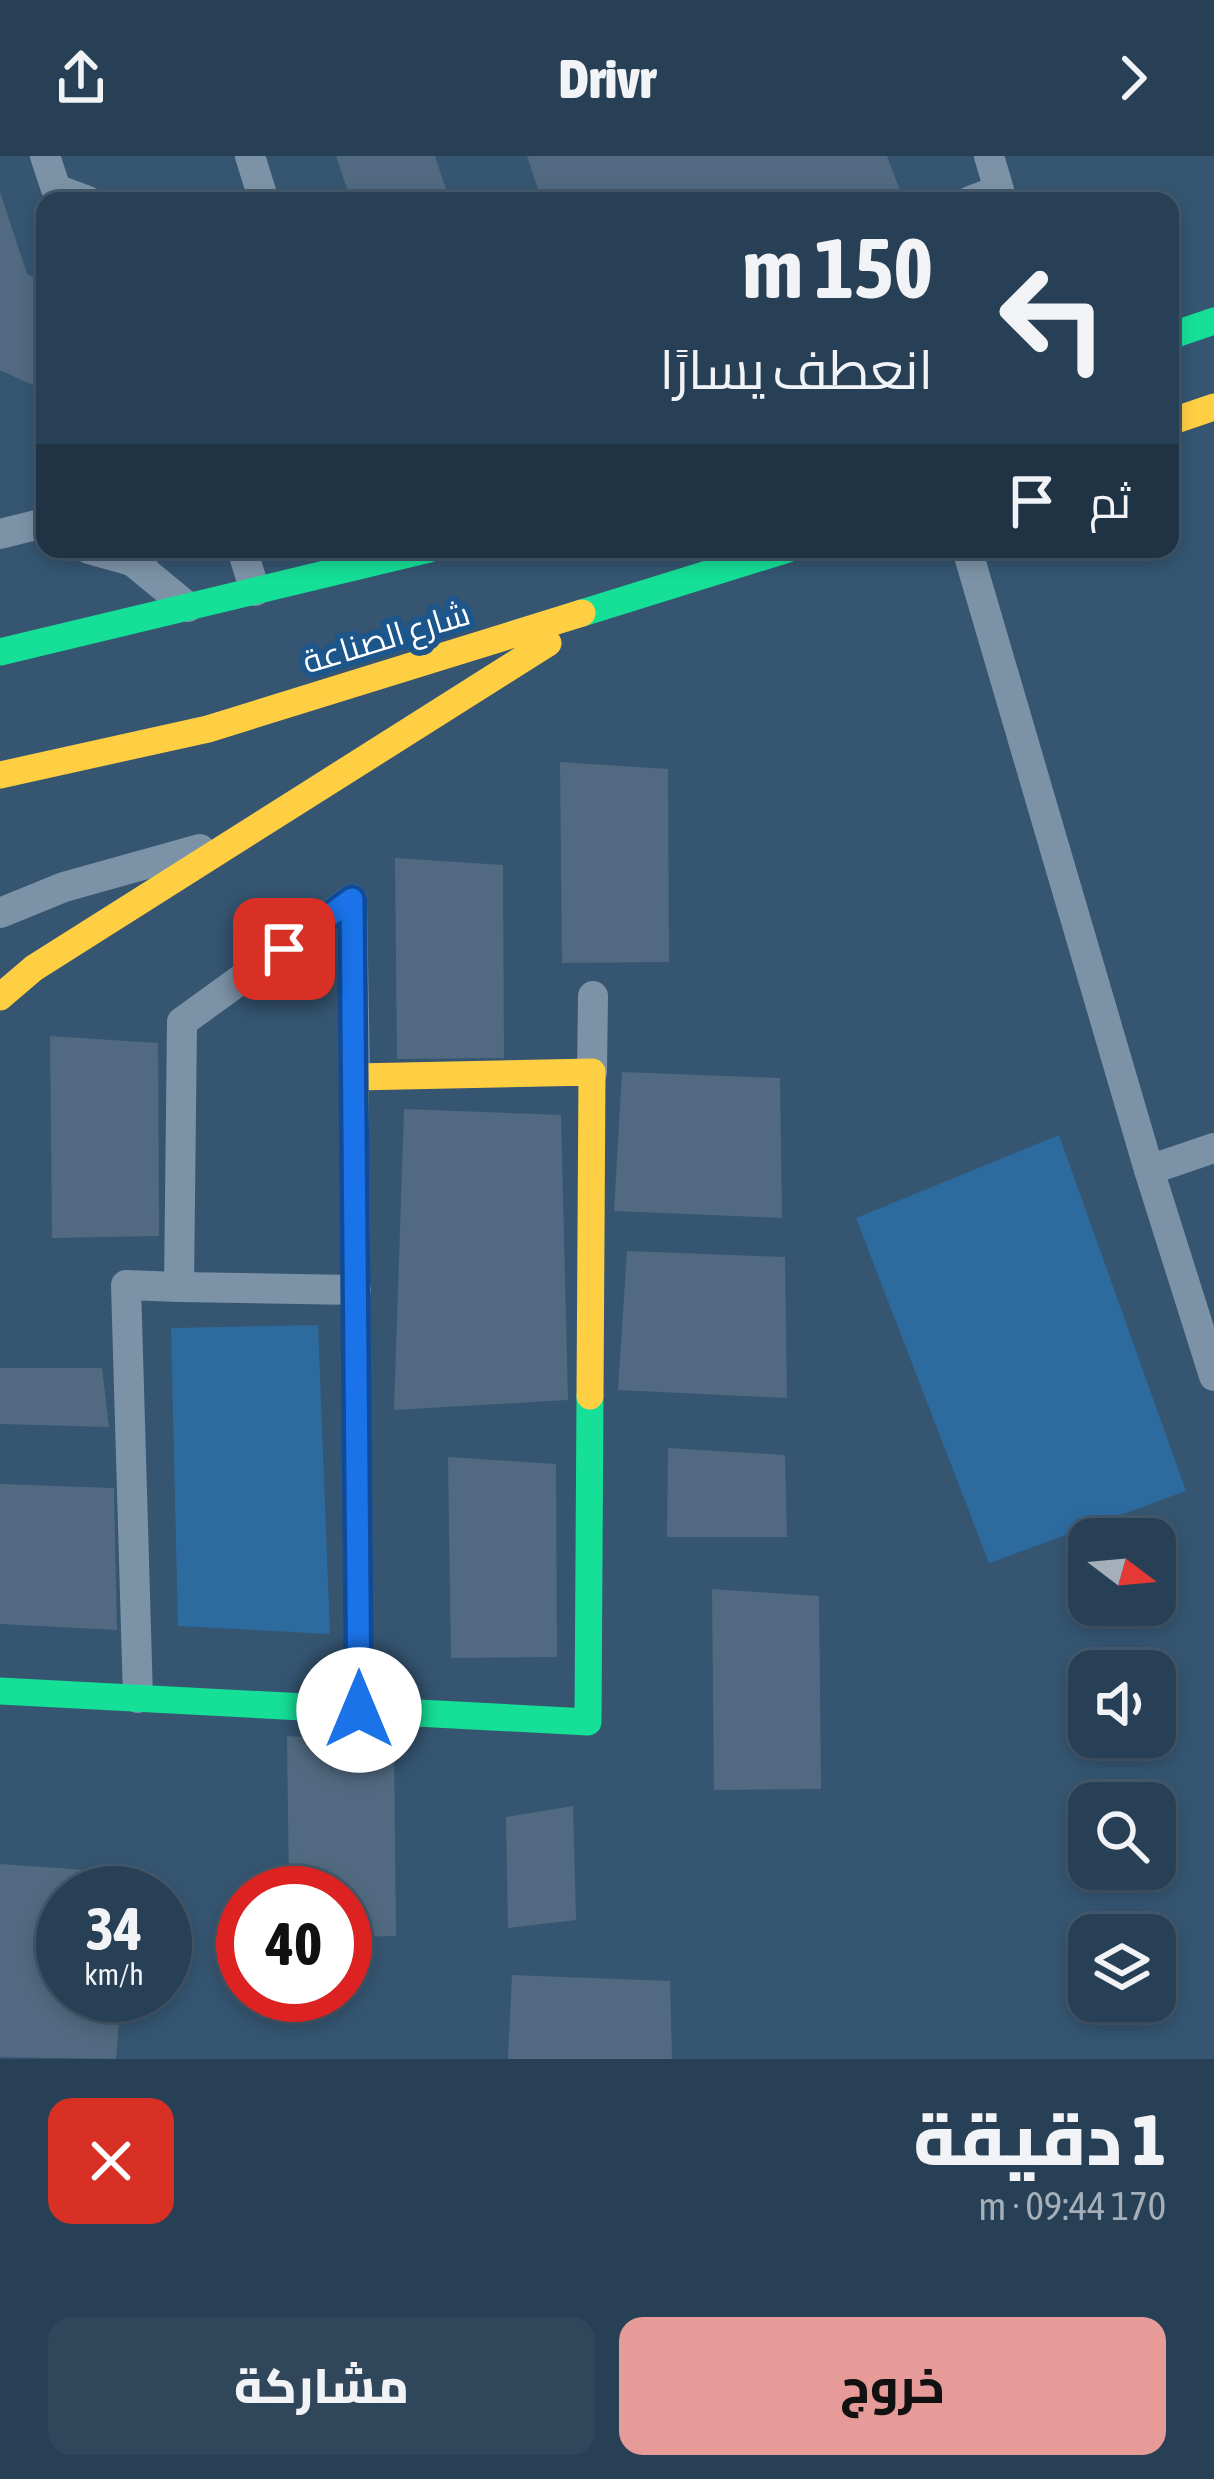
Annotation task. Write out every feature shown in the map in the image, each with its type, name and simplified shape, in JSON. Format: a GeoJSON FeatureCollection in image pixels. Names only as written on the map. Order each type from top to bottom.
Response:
{"type":"FeatureCollection","features":[{"type":"Feature","properties":{"kind":"street"},"geometry":{"type":"LineString","coordinates":[[45,156],[56,189],[64,192]]}},
{"type":"Feature","properties":{"kind":"street"},"geometry":{"type":"LineString","coordinates":[[250,156],[253,192]]}},
{"type":"Feature","properties":{"kind":"street"},"geometry":{"type":"LineString","coordinates":[[989,156],[999,190],[994,192]]}},
{"type":"Feature","properties":{"kind":"street"},"geometry":{"type":"LineString","coordinates":[[1179,333],[1214,321]]}},
{"type":"Feature","properties":{"kind":"street"},"geometry":{"type":"LineString","coordinates":[[1179,419],[1214,407]]}},
{"type":"Feature","properties":{"kind":"street"},"geometry":{"type":"LineString","coordinates":[[0,534],[36,525]]}},
{"type":"Feature","properties":{"kind":"street"},"geometry":{"type":"LineString","coordinates":[[144,558],[188,607]]}},
{"type":"Feature","properties":{"kind":"street"},"geometry":{"type":"LineString","coordinates":[[245,558],[255,591]]}},
{"type":"Feature","properties":{"kind":"street"},"geometry":{"type":"LineString","coordinates":[[0,652],[255,591],[367,558]]}},
{"type":"Feature","properties":{"kind":"street","name":"شارع الصناعة"},"geometry":{"type":"LineString","coordinates":[[0,775],[208,729],[760,558]]}},
{"type":"Feature","properties":{"kind":"street"},"geometry":{"type":"LineString","coordinates":[[970,558],[1214,1376]]}},
{"type":"Feature","properties":{"kind":"street"},"geometry":{"type":"LineString","coordinates":[[0,998],[34,968],[602,609]]}},
{"type":"Feature","properties":{"kind":"street"},"geometry":{"type":"LineString","coordinates":[[0,913],[64,887],[235,839]]}},
{"type":"Feature","properties":{"kind":"street"},"geometry":{"type":"LineString","coordinates":[[179,1287],[182,1022],[352,899],[359,1710]]}},
{"type":"Feature","properties":{"kind":"street"},"geometry":{"type":"LineString","coordinates":[[0,1691],[588,1722],[593,996]]}},
{"type":"Feature","properties":{"kind":"street"},"geometry":{"type":"LineString","coordinates":[[355,1077],[592,1072]]}},
{"type":"Feature","properties":{"kind":"street"},"geometry":{"type":"LineString","coordinates":[[1149,1170],[1214,1148]]}},
{"type":"Feature","properties":{"kind":"street"},"geometry":{"type":"LineString","coordinates":[[138,1698],[126,1285],[356,1290]]}},
{"type":"Feature","properties":{"kind":"shaded area"},"geometry":{"type":"Polygon","coordinates":[[[1059,1135],[1186,1491],[1112,1518],[1068,1518],[1068,1534],[989,1563],[856,1218],[1059,1135]]]}},
{"type":"Feature","properties":{"kind":"shaded area"},"geometry":{"type":"Polygon","coordinates":[[[318,1325],[330,1634],[178,1626],[171,1328],[318,1325]]]}},
{"type":"Feature","properties":{"kind":"building"},"geometry":{"type":"Polygon","coordinates":[[[336,156],[435,156],[447,192],[348,192],[336,156]]]}},
{"type":"Feature","properties":{"kind":"building"},"geometry":{"type":"Polygon","coordinates":[[[527,156],[887,156],[901,192],[539,192],[527,156]]]}},
{"type":"Feature","properties":{"kind":"building"},"geometry":{"type":"Polygon","coordinates":[[[0,192],[27,274],[36,278],[36,387],[0,370],[0,192]]]}},
{"type":"Feature","properties":{"kind":"building"},"geometry":{"type":"Polygon","coordinates":[[[560,762],[668,769],[669,962],[562,963],[560,762]]]}},
{"type":"Feature","properties":{"kind":"building"},"geometry":{"type":"Polygon","coordinates":[[[395,858],[503,865],[504,1058],[397,1059],[395,858]]]}},
{"type":"Feature","properties":{"kind":"building"},"geometry":{"type":"Polygon","coordinates":[[[50,1036],[158,1043],[159,1236],[52,1238],[50,1036]]]}},
{"type":"Feature","properties":{"kind":"building"},"geometry":{"type":"Polygon","coordinates":[[[622,1072],[780,1078],[782,1218],[614,1211],[622,1072]]]}},
{"type":"Feature","properties":{"kind":"building"},"geometry":{"type":"Polygon","coordinates":[[[404,1109],[561,1115],[568,1400],[394,1410],[404,1109]]]}},
{"type":"Feature","properties":{"kind":"building"},"geometry":{"type":"Polygon","coordinates":[[[627,1251],[785,1257],[787,1398],[618,1390],[627,1251]]]}},
{"type":"Feature","properties":{"kind":"building"},"geometry":{"type":"Polygon","coordinates":[[[0,1368],[102,1368],[109,1427],[0,1424],[0,1368]]]}},
{"type":"Feature","properties":{"kind":"building"},"geometry":{"type":"Polygon","coordinates":[[[668,1448],[785,1455],[787,1537],[667,1537],[668,1448]]]}},
{"type":"Feature","properties":{"kind":"building"},"geometry":{"type":"Polygon","coordinates":[[[448,1457],[556,1464],[557,1657],[451,1658],[448,1457]]]}},
{"type":"Feature","properties":{"kind":"building"},"geometry":{"type":"Polygon","coordinates":[[[0,1484],[114,1488],[117,1630],[0,1624],[0,1484]]]}},
{"type":"Feature","properties":{"kind":"building"},"geometry":{"type":"Polygon","coordinates":[[[712,1589],[819,1596],[821,1789],[714,1790],[712,1589]]]}},
{"type":"Feature","properties":{"kind":"building"},"geometry":{"type":"Polygon","coordinates":[[[287,1736],[394,1743],[396,1936],[372,1936],[372,1866],[289,1866],[287,1736]]]}},
{"type":"Feature","properties":{"kind":"building"},"geometry":{"type":"Polygon","coordinates":[[[573,1806],[576,1920],[508,1928],[506,1817],[573,1806]]]}},
{"type":"Feature","properties":{"kind":"building"},"geometry":{"type":"Polygon","coordinates":[[[0,1864],[36,1867],[36,2022],[119,2022],[116,2059],[0,2057],[0,1864]]]}},
{"type":"Feature","properties":{"kind":"building"},"geometry":{"type":"Polygon","coordinates":[[[512,1975],[670,1981],[672,2059],[508,2059],[512,1975]]]}},
{"type":"Feature","properties":{"kind":"traffic: fast"},"geometry":{"type":"LineString","coordinates":[[1179,333],[1214,321]]}},
{"type":"Feature","properties":{"kind":"traffic: fast"},"geometry":{"type":"LineString","coordinates":[[0,652],[392,558]]}},
{"type":"Feature","properties":{"kind":"traffic: fast"},"geometry":{"type":"LineString","coordinates":[[582,613],[759,558]]}},
{"type":"Feature","properties":{"kind":"traffic: fast"},"geometry":{"type":"LineString","coordinates":[[0,1691],[588,1722],[590,1396]]}},
{"type":"Feature","properties":{"kind":"traffic: slow"},"geometry":{"type":"LineString","coordinates":[[1179,419],[1214,407]]}},
{"type":"Feature","properties":{"kind":"traffic: slow"},"geometry":{"type":"LineString","coordinates":[[0,775],[208,729],[582,613]]}},
{"type":"Feature","properties":{"kind":"traffic: slow"},"geometry":{"type":"LineString","coordinates":[[0,997],[34,968],[548,643]]}},
{"type":"Feature","properties":{"kind":"traffic: slow"},"geometry":{"type":"LineString","coordinates":[[357,1424],[355,1077],[592,1072],[590,1396]]}},
{"type":"Feature","properties":{"kind":"traffic: jam"},"geometry":{"type":"LineString","coordinates":[[357,1424],[359,1710]]}},
{"type":"Feature","properties":{"kind":"route"},"geometry":{"type":"LineString","coordinates":[[284,949],[352,899],[359,1710]]}}]}
